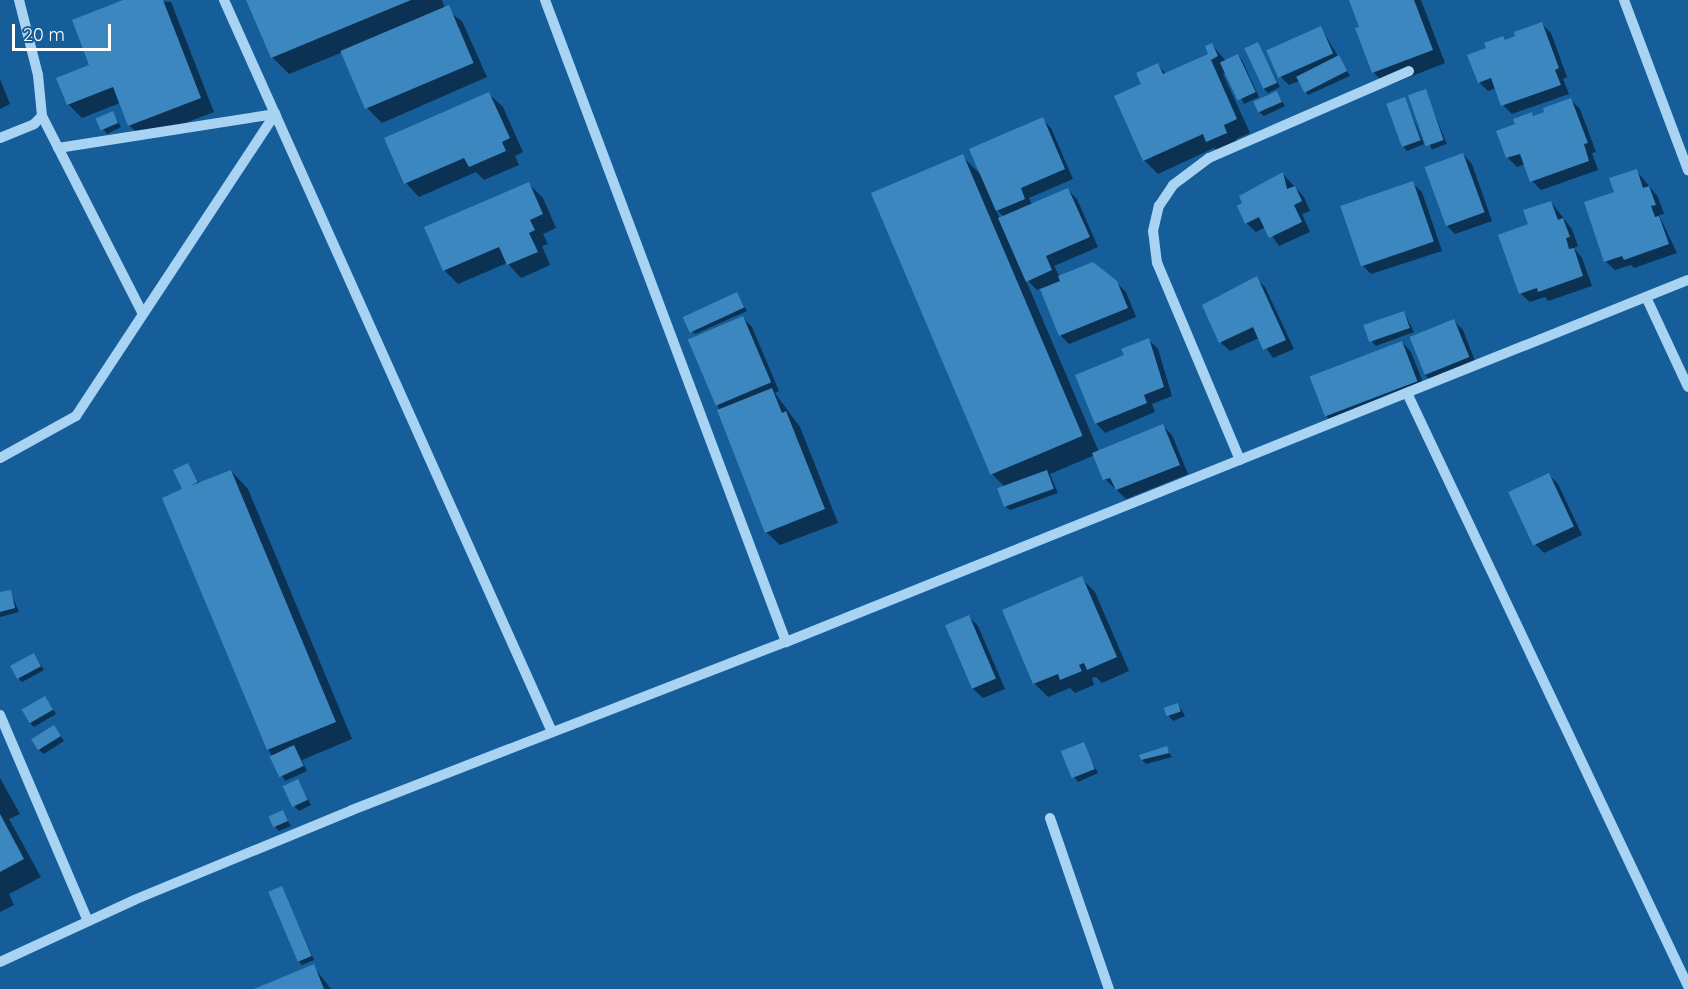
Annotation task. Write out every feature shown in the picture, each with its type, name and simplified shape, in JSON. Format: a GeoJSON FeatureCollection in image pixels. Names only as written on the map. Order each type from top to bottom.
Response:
{"type":"FeatureCollection","features":[{"type":"Feature","properties":{"kind":"street"},"geometry":{"type":"LineString","coordinates":[[19,0],[38,75],[42,116],[142,312]]}},
{"type":"Feature","properties":{"kind":"street"},"geometry":{"type":"LineString","coordinates":[[224,0],[552,732]]}},
{"type":"Feature","properties":{"kind":"street"},"geometry":{"type":"LineString","coordinates":[[545,0],[786,642]]}},
{"type":"Feature","properties":{"kind":"street"},"geometry":{"type":"LineString","coordinates":[[1624,0],[1688,170]]}},
{"type":"Feature","properties":{"kind":"street"},"geometry":{"type":"LineString","coordinates":[[1240,460],[1157,263],[1154,231],[1160,206],[1173,185],[1209,158],[1409,71]]}},
{"type":"Feature","properties":{"kind":"street"},"geometry":{"type":"LineString","coordinates":[[58,148],[275,114]]}},
{"type":"Feature","properties":{"kind":"street"},"geometry":{"type":"LineString","coordinates":[[0,458],[75,416],[111,368],[142,312],[275,114]]}},
{"type":"Feature","properties":{"kind":"street"},"geometry":{"type":"LineString","coordinates":[[0,138],[34,124],[42,116]]}},
{"type":"Feature","properties":{"kind":"street"},"geometry":{"type":"LineString","coordinates":[[0,962],[88,921],[352,810],[786,642],[1688,280]]}},
{"type":"Feature","properties":{"kind":"street"},"geometry":{"type":"LineString","coordinates":[[1646,297],[1688,387]]}},
{"type":"Feature","properties":{"kind":"street"},"geometry":{"type":"LineString","coordinates":[[1407,393],[1688,986]]}},
{"type":"Feature","properties":{"kind":"street"},"geometry":{"type":"LineString","coordinates":[[0,715],[88,921]]}},
{"type":"Feature","properties":{"kind":"street"},"geometry":{"type":"LineString","coordinates":[[1050,818],[1109,989]]}},
{"type":"Feature","properties":{"kind":"building"},"geometry":{"type":"Polygon","coordinates":[[[123,0],[163,0],[201,98],[128,126],[113,87],[67,105],[56,78],[89,65],[72,20],[123,0]]]}},
{"type":"Feature","properties":{"kind":"building"},"geometry":{"type":"Polygon","coordinates":[[[246,0],[411,0],[271,58],[246,0]]]}},
{"type":"Feature","properties":{"kind":"building"},"geometry":{"type":"Polygon","coordinates":[[[1349,0],[1414,0],[1433,50],[1372,73],[1355,28],[1359,27],[1349,0]]]}},
{"type":"Feature","properties":{"kind":"building"},"geometry":{"type":"Polygon","coordinates":[[[449,5],[474,63],[365,109],[340,51],[449,5]]]}},
{"type":"Feature","properties":{"kind":"building"},"geometry":{"type":"Polygon","coordinates":[[[1542,22],[1559,68],[1555,70],[1561,85],[1501,106],[1491,78],[1478,83],[1467,55],[1486,48],[1484,43],[1503,36],[1505,40],[1515,36],[1514,32],[1542,22]]]}},
{"type":"Feature","properties":{"kind":"building"},"geometry":{"type":"Polygon","coordinates":[[[1321,26],[1333,53],[1278,78],[1266,50],[1321,26]]]}},
{"type":"Feature","properties":{"kind":"building"},"geometry":{"type":"Polygon","coordinates":[[[1258,42],[1277,83],[1263,89],[1244,48],[1258,42]]]}},
{"type":"Feature","properties":{"kind":"building"},"geometry":{"type":"Polygon","coordinates":[[[1212,43],[1218,56],[1211,60],[1237,119],[1224,125],[1227,133],[1206,142],[1203,134],[1143,161],[1114,96],[1141,84],[1136,73],[1158,63],[1163,74],[1208,54],[1205,46],[1212,43]]]}},
{"type":"Feature","properties":{"kind":"building"},"geometry":{"type":"Polygon","coordinates":[[[1238,54],[1256,92],[1238,101],[1220,62],[1238,54]]]}},
{"type":"Feature","properties":{"kind":"building"},"geometry":{"type":"Polygon","coordinates":[[[1339,55],[1347,71],[1304,93],[1296,77],[1339,55]]]}},
{"type":"Feature","properties":{"kind":"building"},"geometry":{"type":"Polygon","coordinates":[[[1426,89],[1444,140],[1426,146],[1408,95],[1426,89]]]}},
{"type":"Feature","properties":{"kind":"building"},"geometry":{"type":"Polygon","coordinates":[[[1277,91],[1282,102],[1258,113],[1253,102],[1277,91]]]}},
{"type":"Feature","properties":{"kind":"building"},"geometry":{"type":"Polygon","coordinates":[[[489,92],[510,138],[502,142],[506,151],[469,167],[464,158],[404,184],[384,138],[489,92]]]}},
{"type":"Feature","properties":{"kind":"building"},"geometry":{"type":"Polygon","coordinates":[[[1405,97],[1421,140],[1402,147],[1386,104],[1405,97]]]}},
{"type":"Feature","properties":{"kind":"building"},"geometry":{"type":"Polygon","coordinates":[[[1571,98],[1588,143],[1584,144],[1589,161],[1530,182],[1520,154],[1506,158],[1496,131],[1515,124],[1513,119],[1532,112],[1533,116],[1544,112],[1543,108],[1571,98]]]}},
{"type":"Feature","properties":{"kind":"building"},"geometry":{"type":"Polygon","coordinates":[[[113,111],[118,123],[101,130],[96,118],[113,111]]]}},
{"type":"Feature","properties":{"kind":"building"},"geometry":{"type":"Polygon","coordinates":[[[1043,117],[1065,169],[1021,188],[1025,199],[996,211],[969,149],[1043,117]]]}},
{"type":"Feature","properties":{"kind":"building"},"geometry":{"type":"Polygon","coordinates":[[[1463,153],[1485,212],[1446,226],[1424,167],[1463,153]]]}},
{"type":"Feature","properties":{"kind":"building"},"geometry":{"type":"Polygon","coordinates":[[[963,154],[1083,436],[991,475],[871,193],[963,154]]]}},
{"type":"Feature","properties":{"kind":"building"},"geometry":{"type":"Polygon","coordinates":[[[1637,169],[1643,188],[1649,186],[1656,205],[1651,206],[1655,217],[1659,216],[1669,244],[1624,260],[1622,256],[1604,262],[1584,202],[1614,192],[1609,178],[1637,169]]]}},
{"type":"Feature","properties":{"kind":"building"},"geometry":{"type":"Polygon","coordinates":[[[1283,172],[1287,189],[1295,186],[1302,201],[1294,205],[1302,222],[1269,238],[1259,217],[1245,224],[1237,206],[1242,203],[1239,196],[1283,172]]]}},
{"type":"Feature","properties":{"kind":"building"},"geometry":{"type":"Polygon","coordinates":[[[1413,181],[1434,242],[1361,267],[1340,206],[1413,181]]]}},
{"type":"Feature","properties":{"kind":"building"},"geometry":{"type":"Polygon","coordinates":[[[529,182],[543,214],[530,220],[535,230],[529,233],[538,252],[507,265],[499,247],[443,271],[424,227],[529,182]]]}},
{"type":"Feature","properties":{"kind":"building"},"geometry":{"type":"Polygon","coordinates":[[[1068,188],[1090,237],[1046,256],[1052,270],[1026,282],[998,218],[1068,188]]]}},
{"type":"Feature","properties":{"kind":"building"},"geometry":{"type":"Polygon","coordinates":[[[1551,201],[1558,220],[1563,218],[1570,237],[1566,238],[1569,249],[1574,248],[1583,276],[1538,292],[1537,288],[1519,294],[1498,235],[1528,224],[1523,210],[1551,201]]]}},
{"type":"Feature","properties":{"kind":"building"},"geometry":{"type":"Polygon","coordinates":[[[1093,262],[1117,281],[1128,308],[1059,336],[1040,289],[1060,281],[1058,276],[1093,262]]]}},
{"type":"Feature","properties":{"kind":"building"},"geometry":{"type":"Polygon","coordinates":[[[1257,276],[1286,340],[1263,350],[1253,327],[1219,343],[1202,305],[1257,276]]]}},
{"type":"Feature","properties":{"kind":"building"},"geometry":{"type":"Polygon","coordinates":[[[737,292],[744,307],[690,333],[683,317],[737,292]]]}},
{"type":"Feature","properties":{"kind":"building"},"geometry":{"type":"Polygon","coordinates":[[[1404,311],[1410,328],[1369,342],[1363,325],[1404,311]]]}},
{"type":"Feature","properties":{"kind":"building"},"geometry":{"type":"Polygon","coordinates":[[[743,316],[771,382],[716,406],[688,339],[743,316]]]}},
{"type":"Feature","properties":{"kind":"building"},"geometry":{"type":"Polygon","coordinates":[[[1454,319],[1469,357],[1425,375],[1409,337],[1454,319]]]}},
{"type":"Feature","properties":{"kind":"building"},"geometry":{"type":"Polygon","coordinates":[[[1149,338],[1164,387],[1144,395],[1147,403],[1095,424],[1075,375],[1124,355],[1121,349],[1149,338]]]}},
{"type":"Feature","properties":{"kind":"building"},"geometry":{"type":"Polygon","coordinates":[[[1402,341],[1417,381],[1325,417],[1310,376],[1402,341]]]}},
{"type":"Feature","properties":{"kind":"building"},"geometry":{"type":"Polygon","coordinates":[[[772,388],[782,413],[786,411],[825,509],[765,533],[717,410],[772,388]]]}},
{"type":"Feature","properties":{"kind":"building"},"geometry":{"type":"Polygon","coordinates":[[[1163,424],[1180,465],[1116,490],[1110,478],[1103,480],[1092,453],[1163,424]]]}},
{"type":"Feature","properties":{"kind":"building"},"geometry":{"type":"Polygon","coordinates":[[[188,463],[198,482],[190,486],[231,470],[336,722],[267,750],[162,498],[182,489],[173,470],[188,463]]]}},
{"type":"Feature","properties":{"kind":"building"},"geometry":{"type":"Polygon","coordinates":[[[1047,470],[1054,489],[1004,507],[997,488],[1047,470]]]}},
{"type":"Feature","properties":{"kind":"building"},"geometry":{"type":"Polygon","coordinates":[[[1549,473],[1574,526],[1533,545],[1508,492],[1549,473]]]}},
{"type":"Feature","properties":{"kind":"building"},"geometry":{"type":"Polygon","coordinates":[[[1082,576],[1117,657],[1087,670],[1084,663],[1079,665],[1082,671],[1060,680],[1058,674],[1033,684],[1002,610],[1082,576]]]}},
{"type":"Feature","properties":{"kind":"building"},"geometry":{"type":"Polygon","coordinates":[[[11,590],[15,608],[0,612],[0,592],[11,590]]]}},
{"type":"Feature","properties":{"kind":"building"},"geometry":{"type":"Polygon","coordinates":[[[969,615],[996,679],[972,689],[945,625],[969,615]]]}},
{"type":"Feature","properties":{"kind":"building"},"geometry":{"type":"Polygon","coordinates":[[[34,653],[41,666],[17,679],[10,666],[34,653]]]}},
{"type":"Feature","properties":{"kind":"building"},"geometry":{"type":"Polygon","coordinates":[[[45,696],[53,710],[30,723],[22,710],[45,696]]]}},
{"type":"Feature","properties":{"kind":"building"},"geometry":{"type":"Polygon","coordinates":[[[1178,703],[1181,712],[1167,716],[1164,708],[1178,703]]]}},
{"type":"Feature","properties":{"kind":"building"},"geometry":{"type":"Polygon","coordinates":[[[54,725],[61,736],[38,750],[31,739],[54,725]]]}},
{"type":"Feature","properties":{"kind":"building"},"geometry":{"type":"Polygon","coordinates":[[[1084,742],[1095,769],[1072,778],[1061,751],[1084,742]]]}},
{"type":"Feature","properties":{"kind":"building"},"geometry":{"type":"Polygon","coordinates":[[[294,745],[304,766],[279,777],[270,756],[294,745]]]}},
{"type":"Feature","properties":{"kind":"building"},"geometry":{"type":"Polygon","coordinates":[[[1167,746],[1169,753],[1141,760],[1139,755],[1167,746]]]}},
{"type":"Feature","properties":{"kind":"building"},"geometry":{"type":"Polygon","coordinates":[[[298,779],[308,800],[292,807],[283,786],[298,779]]]}},
{"type":"Feature","properties":{"kind":"building"},"geometry":{"type":"Polygon","coordinates":[[[283,810],[288,821],[273,827],[268,817],[283,810]]]}},
{"type":"Feature","properties":{"kind":"building"},"geometry":{"type":"Polygon","coordinates":[[[0,814],[24,859],[0,872],[0,814]]]}},
{"type":"Feature","properties":{"kind":"building"},"geometry":{"type":"Polygon","coordinates":[[[282,886],[312,956],[298,962],[268,892],[282,886]]]}},
{"type":"Feature","properties":{"kind":"building"},"geometry":{"type":"Polygon","coordinates":[[[314,964],[324,989],[254,989],[314,964]]]}}]}
